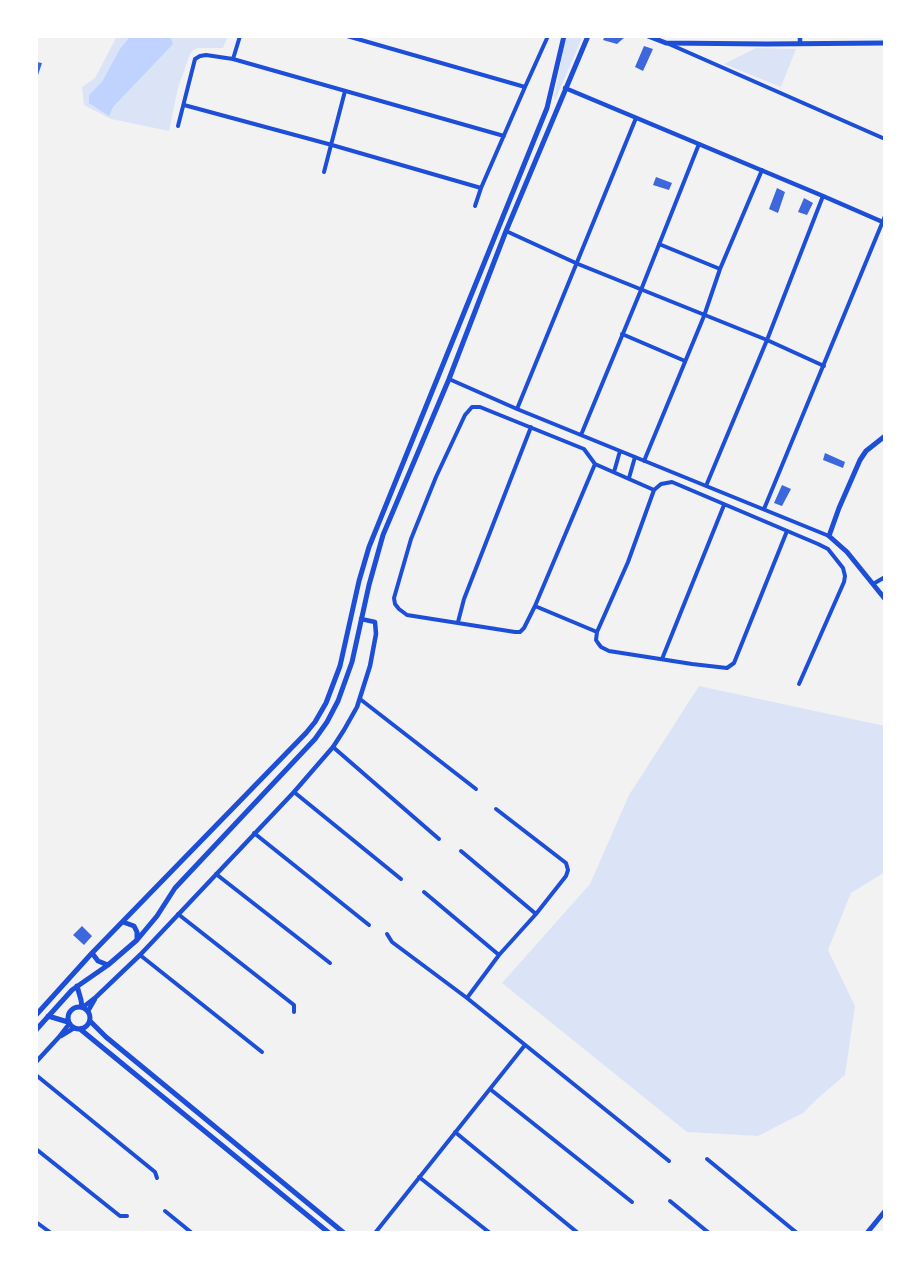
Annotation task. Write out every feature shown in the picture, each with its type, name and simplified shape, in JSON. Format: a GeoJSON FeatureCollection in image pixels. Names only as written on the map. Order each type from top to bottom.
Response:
{"type":"FeatureCollection","features":[{"type":"Feature","properties":{"kind":"main road"},"geometry":{"type":"LineString","coordinates":[[36,1015],[92,953],[306,732],[326,703],[340,666],[369,546],[547,108],[564,36]]}},
{"type":"Feature","properties":{"kind":"main road"},"geometry":{"type":"LineString","coordinates":[[36,1030],[77,986],[108,965],[137,940],[158,916],[174,888],[315,739],[333,711],[352,662],[383,535],[588,36]]}},
{"type":"Feature","properties":{"kind":"main road"},"geometry":{"type":"LineString","coordinates":[[648,36],[666,43],[885,43]]}},
{"type":"Feature","properties":{"kind":"main road"},"geometry":{"type":"LineString","coordinates":[[885,436],[860,460],[829,536],[847,552],[885,599]]}},
{"type":"Feature","properties":{"kind":"main road"},"geometry":{"type":"LineString","coordinates":[[123,922],[134,926],[137,940]]}},
{"type":"Feature","properties":{"kind":"main road"},"geometry":{"type":"LineString","coordinates":[[92,953],[99,961],[108,965]]}},
{"type":"Feature","properties":{"kind":"main road"},"geometry":{"type":"LineString","coordinates":[[77,986],[90,1021],[114,1044],[344,1233]]}},
{"type":"Feature","properties":{"kind":"main road"},"geometry":{"type":"LineString","coordinates":[[45,1005],[48,1016]]}},
{"type":"Feature","properties":{"kind":"main road"},"geometry":{"type":"LineString","coordinates":[[73,1026],[68,1015],[78,1006],[84,1008]]}},
{"type":"Feature","properties":{"kind":"main road"},"geometry":{"type":"LineString","coordinates":[[48,1016],[73,1026],[329,1233]]}},
{"type":"Feature","properties":{"kind":"main road"},"geometry":{"type":"LineString","coordinates":[[73,1026],[86,1026],[90,1021]]}},
{"type":"Feature","properties":{"kind":"main road"},"geometry":{"type":"LineString","coordinates":[[867,1233],[885,1211]]}},
{"type":"Feature","properties":{"kind":"street"},"geometry":{"type":"LineString","coordinates":[[233,59],[240,36]]}},
{"type":"Feature","properties":{"kind":"street"},"geometry":{"type":"LineString","coordinates":[[347,36],[525,87]]}},
{"type":"Feature","properties":{"kind":"street"},"geometry":{"type":"LineString","coordinates":[[475,206],[548,36]]}},
{"type":"Feature","properties":{"kind":"street"},"geometry":{"type":"LineString","coordinates":[[800,36],[800,43]]}},
{"type":"Feature","properties":{"kind":"street"},"geometry":{"type":"LineString","coordinates":[[666,43],[885,139]]}},
{"type":"Feature","properties":{"kind":"street"},"geometry":{"type":"LineString","coordinates":[[689,53],[692,43]]}},
{"type":"Feature","properties":{"kind":"street"},"geometry":{"type":"LineString","coordinates":[[178,126],[195,58],[206,56],[233,59],[504,136]]}},
{"type":"Feature","properties":{"kind":"street"},"geometry":{"type":"LineString","coordinates":[[565,88],[884,223]]}},
{"type":"Feature","properties":{"kind":"street"},"geometry":{"type":"LineString","coordinates":[[324,172],[345,91]]}},
{"type":"Feature","properties":{"kind":"street"},"geometry":{"type":"LineString","coordinates":[[184,105],[481,188]]}},
{"type":"Feature","properties":{"kind":"street"},"geometry":{"type":"LineString","coordinates":[[517,409],[636,118]]}},
{"type":"Feature","properties":{"kind":"street"},"geometry":{"type":"LineString","coordinates":[[581,435],[699,144]]}},
{"type":"Feature","properties":{"kind":"street"},"geometry":{"type":"LineString","coordinates":[[644,461],[762,170]]}},
{"type":"Feature","properties":{"kind":"street"},"geometry":{"type":"LineString","coordinates":[[706,486],[823,196]]}},
{"type":"Feature","properties":{"kind":"street"},"geometry":{"type":"LineString","coordinates":[[764,509],[885,216]]}},
{"type":"Feature","properties":{"kind":"street"},"geometry":{"type":"LineString","coordinates":[[506,231],[578,264],[766,340],[824,366]]}},
{"type":"Feature","properties":{"kind":"street"},"geometry":{"type":"LineString","coordinates":[[659,244],[720,269]]}},
{"type":"Feature","properties":{"kind":"street"},"geometry":{"type":"LineString","coordinates":[[622,334],[685,361]]}},
{"type":"Feature","properties":{"kind":"street"},"geometry":{"type":"LineString","coordinates":[[449,379],[829,536]]}},
{"type":"Feature","properties":{"kind":"street"},"geometry":{"type":"LineString","coordinates":[[595,464],[526,627],[522,630],[518,632],[407,615],[395,604],[394,598],[411,539],[436,477],[465,415],[472,407],[486,409],[584,449],[595,464],[654,490]]}},
{"type":"Feature","properties":{"kind":"street"},"geometry":{"type":"LineString","coordinates":[[458,622],[464,599],[531,427]]}},
{"type":"Feature","properties":{"kind":"street"},"geometry":{"type":"LineString","coordinates":[[614,472],[620,451]]}},
{"type":"Feature","properties":{"kind":"street"},"geometry":{"type":"LineString","coordinates":[[629,478],[635,457]]}},
{"type":"Feature","properties":{"kind":"street"},"geometry":{"type":"LineString","coordinates":[[788,531],[731,666],[723,669],[609,651],[601,647],[596,640],[597,632],[628,561],[654,490],[661,484],[672,482],[788,531],[828,549],[843,568],[844,582],[799,684]]}},
{"type":"Feature","properties":{"kind":"street"},"geometry":{"type":"LineString","coordinates":[[662,659],[724,505]]}},
{"type":"Feature","properties":{"kind":"street"},"geometry":{"type":"LineString","coordinates":[[873,584],[885,577]]}},
{"type":"Feature","properties":{"kind":"street"},"geometry":{"type":"LineString","coordinates":[[535,606],[597,632]]}},
{"type":"Feature","properties":{"kind":"street"},"geometry":{"type":"LineString","coordinates":[[84,1008],[140,955],[294,792],[333,747],[354,715],[370,666],[375,622],[361,619]]}},
{"type":"Feature","properties":{"kind":"street"},"geometry":{"type":"LineString","coordinates":[[360,699],[476,789]]}},
{"type":"Feature","properties":{"kind":"street"},"geometry":{"type":"LineString","coordinates":[[333,747],[439,839]]}},
{"type":"Feature","properties":{"kind":"street"},"geometry":{"type":"LineString","coordinates":[[294,792],[401,879]]}},
{"type":"Feature","properties":{"kind":"street"},"geometry":{"type":"LineString","coordinates":[[467,998],[566,876],[568,867],[566,863],[496,809]]}},
{"type":"Feature","properties":{"kind":"street"},"geometry":{"type":"LineString","coordinates":[[254,834],[369,925]]}},
{"type":"Feature","properties":{"kind":"street"},"geometry":{"type":"LineString","coordinates":[[461,851],[536,914]]}},
{"type":"Feature","properties":{"kind":"street"},"geometry":{"type":"LineString","coordinates":[[216,874],[330,963]]}},
{"type":"Feature","properties":{"kind":"street"},"geometry":{"type":"LineString","coordinates":[[424,892],[499,956]]}},
{"type":"Feature","properties":{"kind":"street"},"geometry":{"type":"LineString","coordinates":[[178,914],[294,1005],[294,1012]]}},
{"type":"Feature","properties":{"kind":"street"},"geometry":{"type":"LineString","coordinates":[[387,934],[392,942],[467,998],[669,1161]]}},
{"type":"Feature","properties":{"kind":"street"},"geometry":{"type":"LineString","coordinates":[[140,955],[262,1052]]}},
{"type":"Feature","properties":{"kind":"street"},"geometry":{"type":"LineString","coordinates":[[36,1062],[59,1037],[73,1026]]}},
{"type":"Feature","properties":{"kind":"street"},"geometry":{"type":"LineString","coordinates":[[375,1232],[525,1046]]}},
{"type":"Feature","properties":{"kind":"street"},"geometry":{"type":"LineString","coordinates":[[36,1075],[154,1172],[157,1178]]}},
{"type":"Feature","properties":{"kind":"street"},"geometry":{"type":"LineString","coordinates":[[490,1089],[632,1202]]}},
{"type":"Feature","properties":{"kind":"street"},"geometry":{"type":"LineString","coordinates":[[455,1132],[578,1233]]}},
{"type":"Feature","properties":{"kind":"street"},"geometry":{"type":"LineString","coordinates":[[36,1149],[120,1216],[126,1216]]}},
{"type":"Feature","properties":{"kind":"street"},"geometry":{"type":"LineString","coordinates":[[707,1159],[797,1233]]}},
{"type":"Feature","properties":{"kind":"street"},"geometry":{"type":"LineString","coordinates":[[419,1177],[490,1233]]}},
{"type":"Feature","properties":{"kind":"street"},"geometry":{"type":"LineString","coordinates":[[670,1201],[709,1233]]}},
{"type":"Feature","properties":{"kind":"street"},"geometry":{"type":"LineString","coordinates":[[165,1211],[192,1233]]}},
{"type":"Feature","properties":{"kind":"street"},"geometry":{"type":"LineString","coordinates":[[36,1222],[51,1233]]}},
{"type":"Feature","properties":{"kind":"shaded area"},"geometry":{"type":"Polygon","coordinates":[[[117,36],[228,36],[223,48],[198,48],[190,54],[178,88],[169,131],[111,119],[84,105],[82,87],[95,78],[117,36]]]}},
{"type":"Feature","properties":{"kind":"shaded area"},"geometry":{"type":"Polygon","coordinates":[[[566,36],[583,36],[555,100],[554,98],[566,36]]]}},
{"type":"Feature","properties":{"kind":"shaded area"},"geometry":{"type":"Polygon","coordinates":[[[756,48],[796,49],[781,87],[724,64],[756,48]]]}},
{"type":"Feature","properties":{"kind":"shaded area"},"geometry":{"type":"Polygon","coordinates":[[[699,686],[885,726],[885,872],[851,893],[828,950],[855,1006],[845,1075],[803,1113],[758,1136],[687,1132],[502,983],[590,884],[629,795],[699,686]]]}},
{"type":"Feature","properties":{"kind":"water"},"geometry":{"type":"Polygon","coordinates":[[[170,36],[173,44],[113,107],[109,116],[89,103],[89,95],[102,82],[120,49],[129,38],[170,36]]]}},
{"type":"Feature","properties":{"kind":"building"},"geometry":{"type":"Polygon","coordinates":[[[605,36],[626,36],[617,44],[603,40],[605,36]]]}},
{"type":"Feature","properties":{"kind":"building"},"geometry":{"type":"Polygon","coordinates":[[[644,46],[653,49],[643,71],[635,67],[644,46]]]}},
{"type":"Feature","properties":{"kind":"building"},"geometry":{"type":"Polygon","coordinates":[[[36,62],[42,63],[36,81],[36,62]]]}},
{"type":"Feature","properties":{"kind":"building"},"geometry":{"type":"Polygon","coordinates":[[[656,177],[672,183],[669,190],[653,185],[656,177]]]}},
{"type":"Feature","properties":{"kind":"building"},"geometry":{"type":"Polygon","coordinates":[[[777,188],[785,192],[778,213],[769,209],[777,188]]]}},
{"type":"Feature","properties":{"kind":"building"},"geometry":{"type":"Polygon","coordinates":[[[804,198],[813,203],[807,215],[798,212],[804,198]]]}},
{"type":"Feature","properties":{"kind":"building"},"geometry":{"type":"Polygon","coordinates":[[[825,453],[845,462],[843,468],[823,460],[825,453]]]}},
{"type":"Feature","properties":{"kind":"building"},"geometry":{"type":"Polygon","coordinates":[[[782,485],[791,489],[782,506],[774,503],[782,485]]]}},
{"type":"Feature","properties":{"kind":"building"},"geometry":{"type":"Polygon","coordinates":[[[82,926],[92,936],[84,945],[73,935],[82,926]]]}}]}
